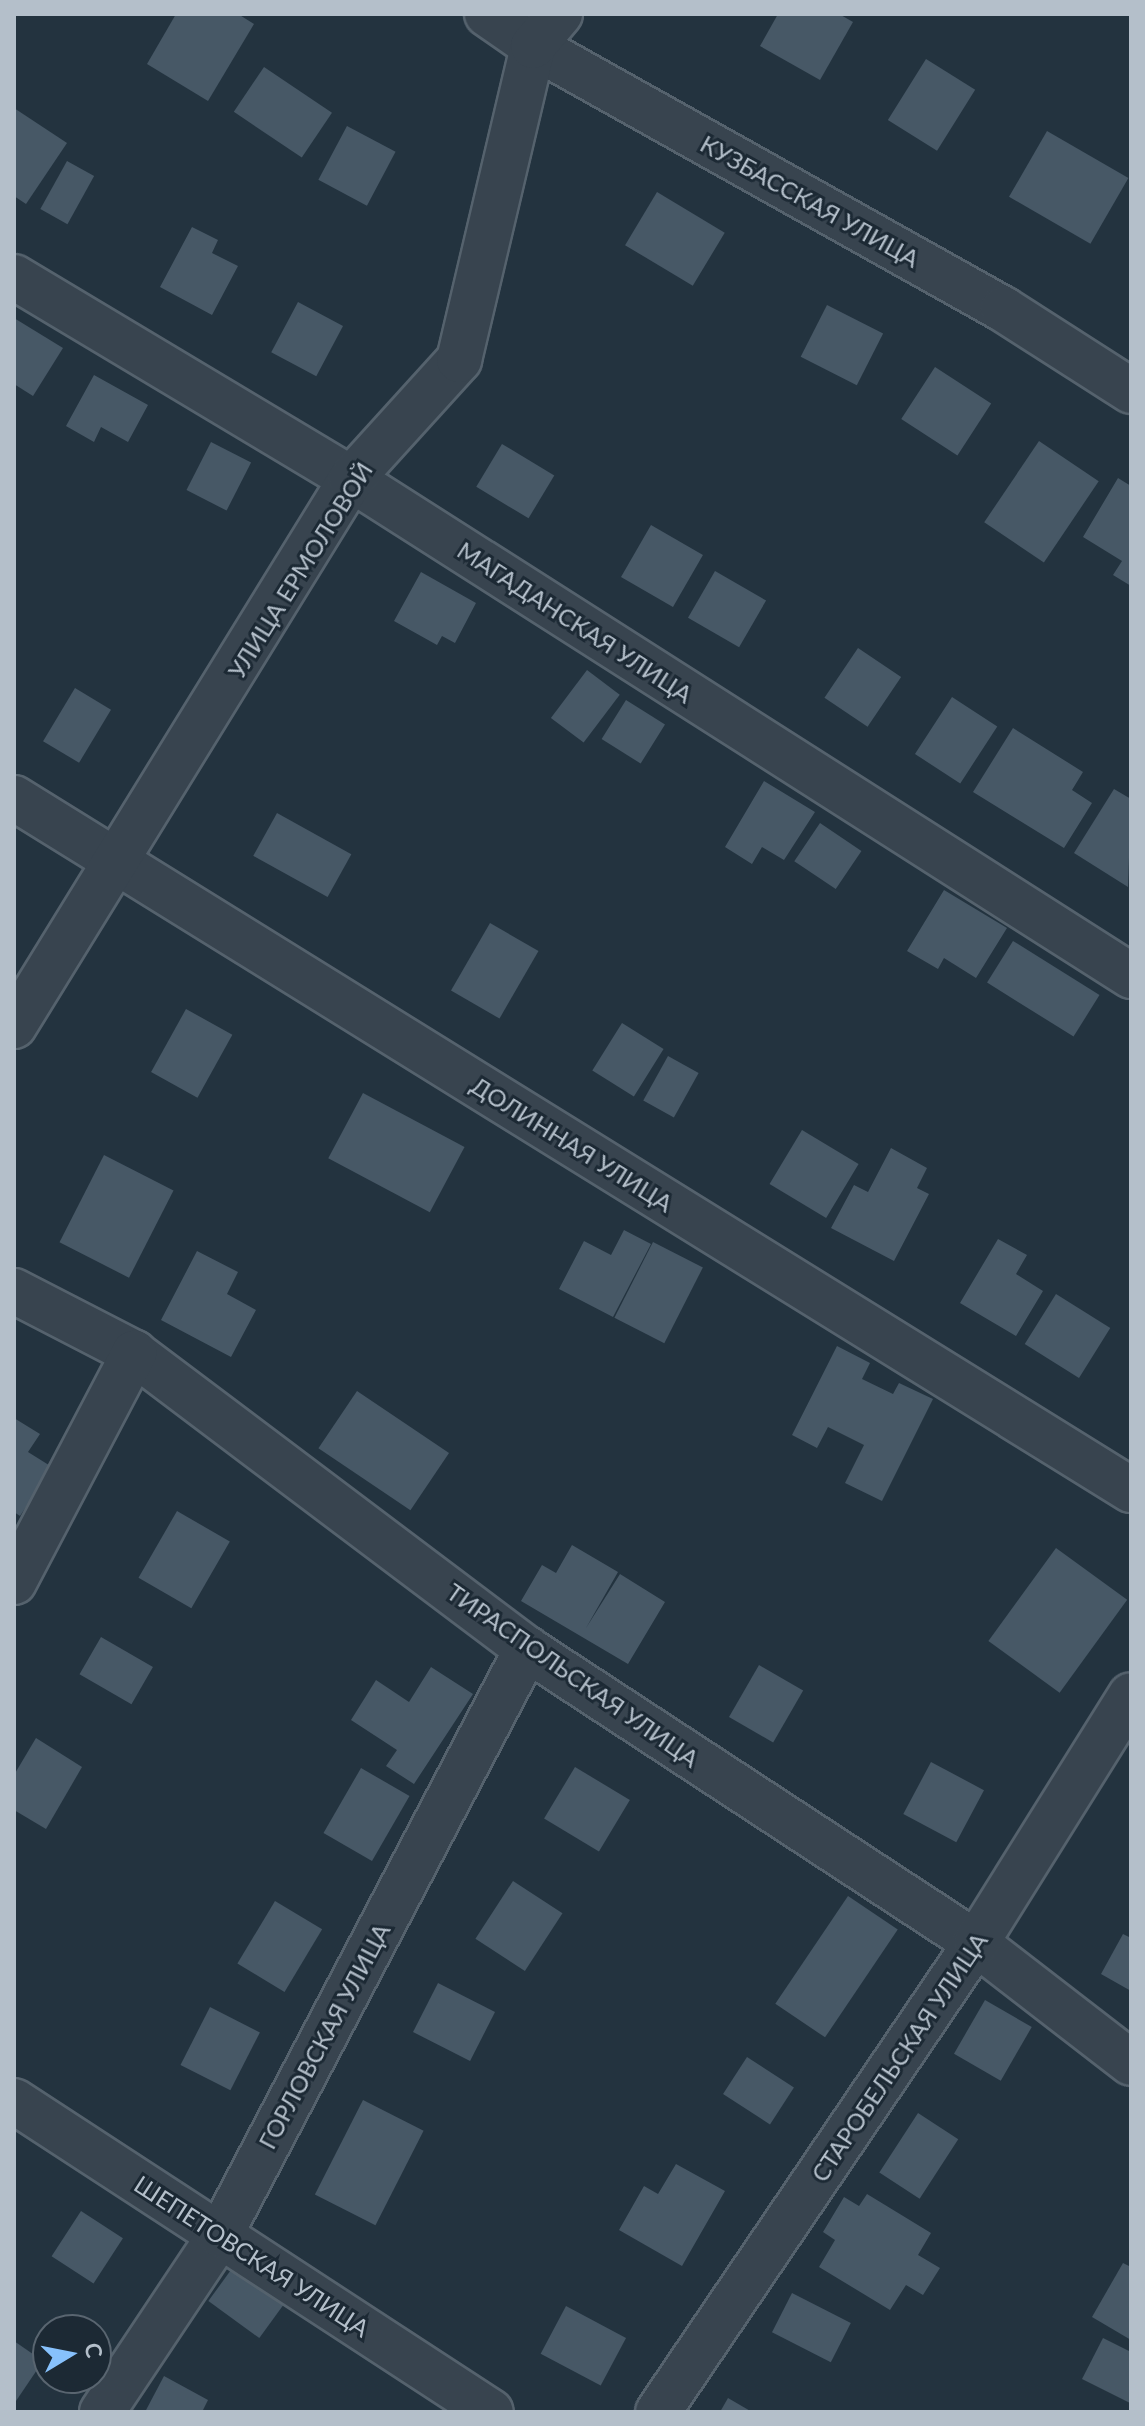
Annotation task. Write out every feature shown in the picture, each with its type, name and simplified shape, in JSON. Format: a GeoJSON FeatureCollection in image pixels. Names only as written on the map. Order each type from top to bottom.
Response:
{"type":"FeatureCollection","features":[{"type":"Feature","properties":{"kind":"street","name":"КУЗБАССКАЯ УЛИЦА"},"geometry":{"type":"LineString","coordinates":[[487,14],[546,30],[1003,309],[1131,391]]}},
{"type":"Feature","properties":{"kind":"street","name":"УЛИЦА ЕРМОЛОВОЙ"},"geometry":{"type":"LineString","coordinates":[[14,1026],[119,864],[351,479],[459,360],[546,30]]}},
{"type":"Feature","properties":{"kind":"street","name":"МАГАДАНСКАЯ УЛИЦА"},"geometry":{"type":"LineString","coordinates":[[14,277],[351,479],[1131,976]]}},
{"type":"Feature","properties":{"kind":"street","name":"ДОЛИННАЯ УЛИЦА"},"geometry":{"type":"LineString","coordinates":[[14,798],[1131,1490]]}},
{"type":"Feature","properties":{"kind":"street","name":"ТИРАСПОЛЬСКАЯ УЛИЦА"},"geometry":{"type":"LineString","coordinates":[[14,1291],[134,1353],[527,1649],[976,1943],[1131,2063]]}},
{"type":"Feature","properties":{"kind":"street"},"geometry":{"type":"LineString","coordinates":[[14,1582],[134,1353]]}},
{"type":"Feature","properties":{"kind":"street","name":"ГОРЛОВСКАЯ УЛИЦА"},"geometry":{"type":"LineString","coordinates":[[102,2412],[220,2235],[527,1649]]}},
{"type":"Feature","properties":{"kind":"street","name":"СТАРОБЕЛЬСКАЯ УЛИЦА"},"geometry":{"type":"LineString","coordinates":[[658,2412],[976,1943],[1131,1695]]}},
{"type":"Feature","properties":{"kind":"street","name":"ШЕПЕТОВСКАЯ УЛИЦА"},"geometry":{"type":"LineString","coordinates":[[14,2101],[491,2412]]}},
{"type":"Feature","properties":{"kind":"building"},"geometry":{"type":"Polygon","coordinates":[[[176,14],[238,14],[254,24],[208,101],[147,64],[176,14]]]}},
{"type":"Feature","properties":{"kind":"building"},"geometry":{"type":"Polygon","coordinates":[[[778,14],[839,14],[853,22],[820,80],[760,46],[778,14]]]}},
{"type":"Feature","properties":{"kind":"building"},"geometry":{"type":"Polygon","coordinates":[[[926,59],[975,90],[937,151],[888,120],[926,59]]]}},
{"type":"Feature","properties":{"kind":"building"},"geometry":{"type":"Polygon","coordinates":[[[264,67],[332,113],[302,158],[234,112],[264,67]]]}},
{"type":"Feature","properties":{"kind":"building"},"geometry":{"type":"Polygon","coordinates":[[[14,108],[67,143],[26,204],[14,196],[14,108]]]}},
{"type":"Feature","properties":{"kind":"building"},"geometry":{"type":"Polygon","coordinates":[[[347,126],[396,152],[367,206],[318,180],[347,126]]]}},
{"type":"Feature","properties":{"kind":"building"},"geometry":{"type":"Polygon","coordinates":[[[1047,131],[1128,178],[1090,244],[1009,197],[1047,131]]]}},
{"type":"Feature","properties":{"kind":"building"},"geometry":{"type":"Polygon","coordinates":[[[67,161],[94,176],[67,224],[40,209],[67,161]]]}},
{"type":"Feature","properties":{"kind":"building"},"geometry":{"type":"Polygon","coordinates":[[[657,192],[725,233],[693,286],[625,245],[657,192]]]}},
{"type":"Feature","properties":{"kind":"building"},"geometry":{"type":"Polygon","coordinates":[[[192,227],[218,240],[212,253],[238,266],[212,315],[160,287],[192,227]]]}},
{"type":"Feature","properties":{"kind":"building"},"geometry":{"type":"Polygon","coordinates":[[[298,302],[343,326],[316,376],[271,352],[298,302]]]}},
{"type":"Feature","properties":{"kind":"building"},"geometry":{"type":"Polygon","coordinates":[[[827,305],[883,334],[857,385],[801,357],[827,305]]]}},
{"type":"Feature","properties":{"kind":"building"},"geometry":{"type":"Polygon","coordinates":[[[14,318],[63,348],[33,396],[14,384],[14,318]]]}},
{"type":"Feature","properties":{"kind":"building"},"geometry":{"type":"Polygon","coordinates":[[[935,367],[991,403],[957,455],[901,419],[935,367]]]}},
{"type":"Feature","properties":{"kind":"building"},"geometry":{"type":"Polygon","coordinates":[[[94,375],[148,405],[128,442],[101,427],[94,442],[66,426],[94,375]]]}},
{"type":"Feature","properties":{"kind":"building"},"geometry":{"type":"Polygon","coordinates":[[[1039,441],[1099,481],[1044,563],[984,522],[1039,441]]]}},
{"type":"Feature","properties":{"kind":"building"},"geometry":{"type":"Polygon","coordinates":[[[211,442],[251,462],[227,511],[186,490],[211,442]]]}},
{"type":"Feature","properties":{"kind":"building"},"geometry":{"type":"Polygon","coordinates":[[[502,444],[554,475],[529,518],[476,487],[502,444]]]}},
{"type":"Feature","properties":{"kind":"building"},"geometry":{"type":"Polygon","coordinates":[[[1118,478],[1131,486],[1131,586],[1113,575],[1122,561],[1083,537],[1118,478]]]}},
{"type":"Feature","properties":{"kind":"building"},"geometry":{"type":"Polygon","coordinates":[[[651,525],[703,555],[673,607],[621,577],[651,525]]]}},
{"type":"Feature","properties":{"kind":"building"},"geometry":{"type":"Polygon","coordinates":[[[715,571],[766,600],[739,647],[688,618],[715,571]]]}},
{"type":"Feature","properties":{"kind":"building"},"geometry":{"type":"Polygon","coordinates":[[[421,572],[476,603],[455,643],[442,636],[437,645],[394,621],[421,572]]]}},
{"type":"Feature","properties":{"kind":"building"},"geometry":{"type":"Polygon","coordinates":[[[858,648],[901,677],[868,727],[824,698],[858,648]]]}},
{"type":"Feature","properties":{"kind":"building"},"geometry":{"type":"Polygon","coordinates":[[[587,670],[620,695],[584,743],[551,718],[587,670]]]}},
{"type":"Feature","properties":{"kind":"building"},"geometry":{"type":"Polygon","coordinates":[[[75,688],[111,710],[79,763],[43,741],[75,688]]]}},
{"type":"Feature","properties":{"kind":"building"},"geometry":{"type":"Polygon","coordinates":[[[952,697],[997,726],[960,783],[915,754],[952,697]]]}},
{"type":"Feature","properties":{"kind":"building"},"geometry":{"type":"Polygon","coordinates":[[[626,700],[665,724],[641,763],[602,739],[626,700]]]}},
{"type":"Feature","properties":{"kind":"building"},"geometry":{"type":"Polygon","coordinates":[[[1013,728],[1083,772],[1072,790],[1092,803],[1064,848],[973,792],[1013,728]]]}},
{"type":"Feature","properties":{"kind":"building"},"geometry":{"type":"Polygon","coordinates":[[[764,781],[815,812],[784,860],[762,847],[752,864],[725,847],[764,781]]]}},
{"type":"Feature","properties":{"kind":"building"},"geometry":{"type":"Polygon","coordinates":[[[1114,789],[1131,799],[1128,887],[1074,853],[1114,789]]]}},
{"type":"Feature","properties":{"kind":"building"},"geometry":{"type":"Polygon","coordinates":[[[277,813],[351,854],[328,897],[253,856],[277,813]]]}},
{"type":"Feature","properties":{"kind":"building"},"geometry":{"type":"Polygon","coordinates":[[[820,823],[861,851],[836,889],[794,861],[820,823]]]}},
{"type":"Feature","properties":{"kind":"building"},"geometry":{"type":"Polygon","coordinates":[[[944,890],[1007,928],[976,978],[944,958],[938,969],[907,951],[944,890]]]}},
{"type":"Feature","properties":{"kind":"building"},"geometry":{"type":"Polygon","coordinates":[[[490,923],[538,951],[499,1019],[451,991],[490,923]]]}},
{"type":"Feature","properties":{"kind":"building"},"geometry":{"type":"Polygon","coordinates":[[[1013,941],[1100,995],[1074,1037],[987,983],[1013,941]]]}},
{"type":"Feature","properties":{"kind":"building"},"geometry":{"type":"Polygon","coordinates":[[[186,1009],[232,1035],[197,1098],[151,1072],[186,1009]]]}},
{"type":"Feature","properties":{"kind":"building"},"geometry":{"type":"Polygon","coordinates":[[[622,1023],[664,1049],[634,1096],[592,1070],[622,1023]]]}},
{"type":"Feature","properties":{"kind":"building"},"geometry":{"type":"Polygon","coordinates":[[[668,1056],[699,1073],[674,1118],[643,1101],[668,1056]]]}},
{"type":"Feature","properties":{"kind":"building"},"geometry":{"type":"Polygon","coordinates":[[[363,1093],[465,1147],[430,1212],[328,1158],[363,1093]]]}},
{"type":"Feature","properties":{"kind":"building"},"geometry":{"type":"Polygon","coordinates":[[[802,1130],[859,1164],[826,1218],[770,1184],[802,1130]]]}},
{"type":"Feature","properties":{"kind":"building"},"geometry":{"type":"Polygon","coordinates":[[[891,1148],[927,1168],[917,1188],[929,1194],[894,1261],[831,1228],[854,1185],[868,1192],[891,1148]]]}},
{"type":"Feature","properties":{"kind":"building"},"geometry":{"type":"Polygon","coordinates":[[[104,1155],[173,1190],[129,1278],[60,1242],[104,1155]]]}},
{"type":"Feature","properties":{"kind":"building"},"geometry":{"type":"Polygon","coordinates":[[[624,1230],[651,1244],[613,1317],[559,1289],[584,1241],[611,1255],[624,1230]]]}},
{"type":"Feature","properties":{"kind":"building"},"geometry":{"type":"Polygon","coordinates":[[[998,1239],[1027,1255],[1016,1274],[1043,1291],[1016,1336],[960,1303],[998,1239]]]}},
{"type":"Feature","properties":{"kind":"building"},"geometry":{"type":"Polygon","coordinates":[[[653,1242],[703,1267],[664,1343],[614,1318],[653,1242]]]}},
{"type":"Feature","properties":{"kind":"building"},"geometry":{"type":"Polygon","coordinates":[[[197,1251],[238,1272],[227,1294],[256,1310],[231,1357],[161,1320],[197,1251]]]}},
{"type":"Feature","properties":{"kind":"building"},"geometry":{"type":"Polygon","coordinates":[[[1056,1294],[1110,1328],[1079,1378],[1025,1344],[1056,1294]]]}},
{"type":"Feature","properties":{"kind":"building"},"geometry":{"type":"Polygon","coordinates":[[[837,1346],[870,1363],[862,1379],[893,1394],[899,1383],[933,1399],[882,1501],[845,1483],[864,1445],[828,1427],[817,1448],[792,1435],[837,1346]]]}},
{"type":"Feature","properties":{"kind":"building"},"geometry":{"type":"Polygon","coordinates":[[[357,1391],[449,1453],[410,1510],[318,1448],[357,1391]]]}},
{"type":"Feature","properties":{"kind":"building"},"geometry":{"type":"Polygon","coordinates":[[[14,1418],[40,1434],[28,1452],[52,1467],[20,1516],[14,1512],[14,1418]]]}},
{"type":"Feature","properties":{"kind":"building"},"geometry":{"type":"Polygon","coordinates":[[[177,1511],[230,1542],[191,1608],[138,1578],[177,1511]]]}},
{"type":"Feature","properties":{"kind":"building"},"geometry":{"type":"Polygon","coordinates":[[[572,1545],[618,1572],[586,1628],[620,1574],[665,1602],[628,1664],[521,1601],[542,1565],[556,1573],[572,1545]]]}},
{"type":"Feature","properties":{"kind":"building"},"geometry":{"type":"Polygon","coordinates":[[[1056,1548],[1127,1600],[1060,1693],[988,1641],[1056,1548]]]}},
{"type":"Feature","properties":{"kind":"building"},"geometry":{"type":"Polygon","coordinates":[[[101,1637],[153,1667],[131,1704],[80,1674],[101,1637]]]}},
{"type":"Feature","properties":{"kind":"building"},"geometry":{"type":"Polygon","coordinates":[[[759,1665],[803,1690],[773,1742],[729,1717],[759,1665]]]}},
{"type":"Feature","properties":{"kind":"building"},"geometry":{"type":"Polygon","coordinates":[[[431,1667],[473,1694],[414,1784],[386,1766],[397,1750],[351,1720],[376,1680],[409,1702],[431,1667]]]}},
{"type":"Feature","properties":{"kind":"building"},"geometry":{"type":"Polygon","coordinates":[[[36,1738],[82,1767],[46,1829],[14,1810],[14,1775],[36,1738]]]}},
{"type":"Feature","properties":{"kind":"building"},"geometry":{"type":"Polygon","coordinates":[[[931,1762],[984,1790],[956,1842],[903,1814],[931,1762]]]}},
{"type":"Feature","properties":{"kind":"building"},"geometry":{"type":"Polygon","coordinates":[[[575,1767],[630,1800],[599,1851],[544,1818],[575,1767]]]}},
{"type":"Feature","properties":{"kind":"building"},"geometry":{"type":"Polygon","coordinates":[[[361,1768],[409,1796],[372,1861],[324,1833],[361,1768]]]}},
{"type":"Feature","properties":{"kind":"building"},"geometry":{"type":"Polygon","coordinates":[[[513,1881],[562,1913],[525,1971],[475,1939],[513,1881]]]}},
{"type":"Feature","properties":{"kind":"building"},"geometry":{"type":"Polygon","coordinates":[[[848,1896],[898,1930],[825,2037],[775,2004],[848,1896]]]}},
{"type":"Feature","properties":{"kind":"building"},"geometry":{"type":"Polygon","coordinates":[[[275,1901],[322,1929],[285,1992],[237,1964],[275,1901]]]}},
{"type":"Feature","properties":{"kind":"building"},"geometry":{"type":"Polygon","coordinates":[[[1123,1934],[1131,1938],[1131,1991],[1101,1974],[1123,1934]]]}},
{"type":"Feature","properties":{"kind":"building"},"geometry":{"type":"Polygon","coordinates":[[[438,1983],[495,2012],[470,2061],[413,2032],[438,1983]]]}},
{"type":"Feature","properties":{"kind":"building"},"geometry":{"type":"Polygon","coordinates":[[[985,2000],[1032,2027],[1001,2081],[954,2054],[985,2000]]]}},
{"type":"Feature","properties":{"kind":"building"},"geometry":{"type":"Polygon","coordinates":[[[210,2007],[260,2032],[230,2090],[180,2065],[210,2007]]]}},
{"type":"Feature","properties":{"kind":"building"},"geometry":{"type":"Polygon","coordinates":[[[747,2057],[794,2087],[770,2124],[723,2094],[747,2057]]]}},
{"type":"Feature","properties":{"kind":"building"},"geometry":{"type":"Polygon","coordinates":[[[363,2100],[424,2131],[375,2225],[315,2194],[363,2100]]]}},
{"type":"Feature","properties":{"kind":"building"},"geometry":{"type":"Polygon","coordinates":[[[918,2113],[958,2139],[920,2199],[879,2173],[918,2113]]]}},
{"type":"Feature","properties":{"kind":"building"},"geometry":{"type":"Polygon","coordinates":[[[676,2164],[725,2191],[682,2266],[619,2230],[644,2186],[658,2194],[676,2164]]]}},
{"type":"Feature","properties":{"kind":"building"},"geometry":{"type":"Polygon","coordinates":[[[867,2194],[931,2233],[918,2255],[940,2268],[923,2295],[906,2285],[890,2310],[819,2267],[835,2240],[823,2232],[844,2197],[859,2206],[867,2194]]]}},
{"type":"Feature","properties":{"kind":"building"},"geometry":{"type":"Polygon","coordinates":[[[81,2211],[123,2238],[94,2284],[52,2256],[81,2211]]]}},
{"type":"Feature","properties":{"kind":"building"},"geometry":{"type":"Polygon","coordinates":[[[236,2263],[287,2300],[259,2338],[208,2301],[236,2263]]]}},
{"type":"Feature","properties":{"kind":"building"},"geometry":{"type":"Polygon","coordinates":[[[1123,2263],[1131,2267],[1131,2340],[1092,2317],[1123,2263]]]}},
{"type":"Feature","properties":{"kind":"building"},"geometry":{"type":"Polygon","coordinates":[[[792,2293],[851,2323],[831,2362],[772,2332],[792,2293]]]}},
{"type":"Feature","properties":{"kind":"building"},"geometry":{"type":"Polygon","coordinates":[[[566,2306],[626,2338],[601,2386],[541,2354],[566,2306]]]}},
{"type":"Feature","properties":{"kind":"building"},"geometry":{"type":"Polygon","coordinates":[[[1103,2338],[1131,2352],[1130,2403],[1082,2379],[1103,2338]]]}},
{"type":"Feature","properties":{"kind":"building"},"geometry":{"type":"Polygon","coordinates":[[[14,2341],[32,2353],[32,2377],[14,2404],[14,2341]]]}},
{"type":"Feature","properties":{"kind":"building"},"geometry":{"type":"Polygon","coordinates":[[[164,2376],[208,2400],[202,2412],[145,2412],[164,2376]]]}},
{"type":"Feature","properties":{"kind":"building"},"geometry":{"type":"Polygon","coordinates":[[[728,2398],[752,2412],[720,2412],[728,2398]]]}}]}
